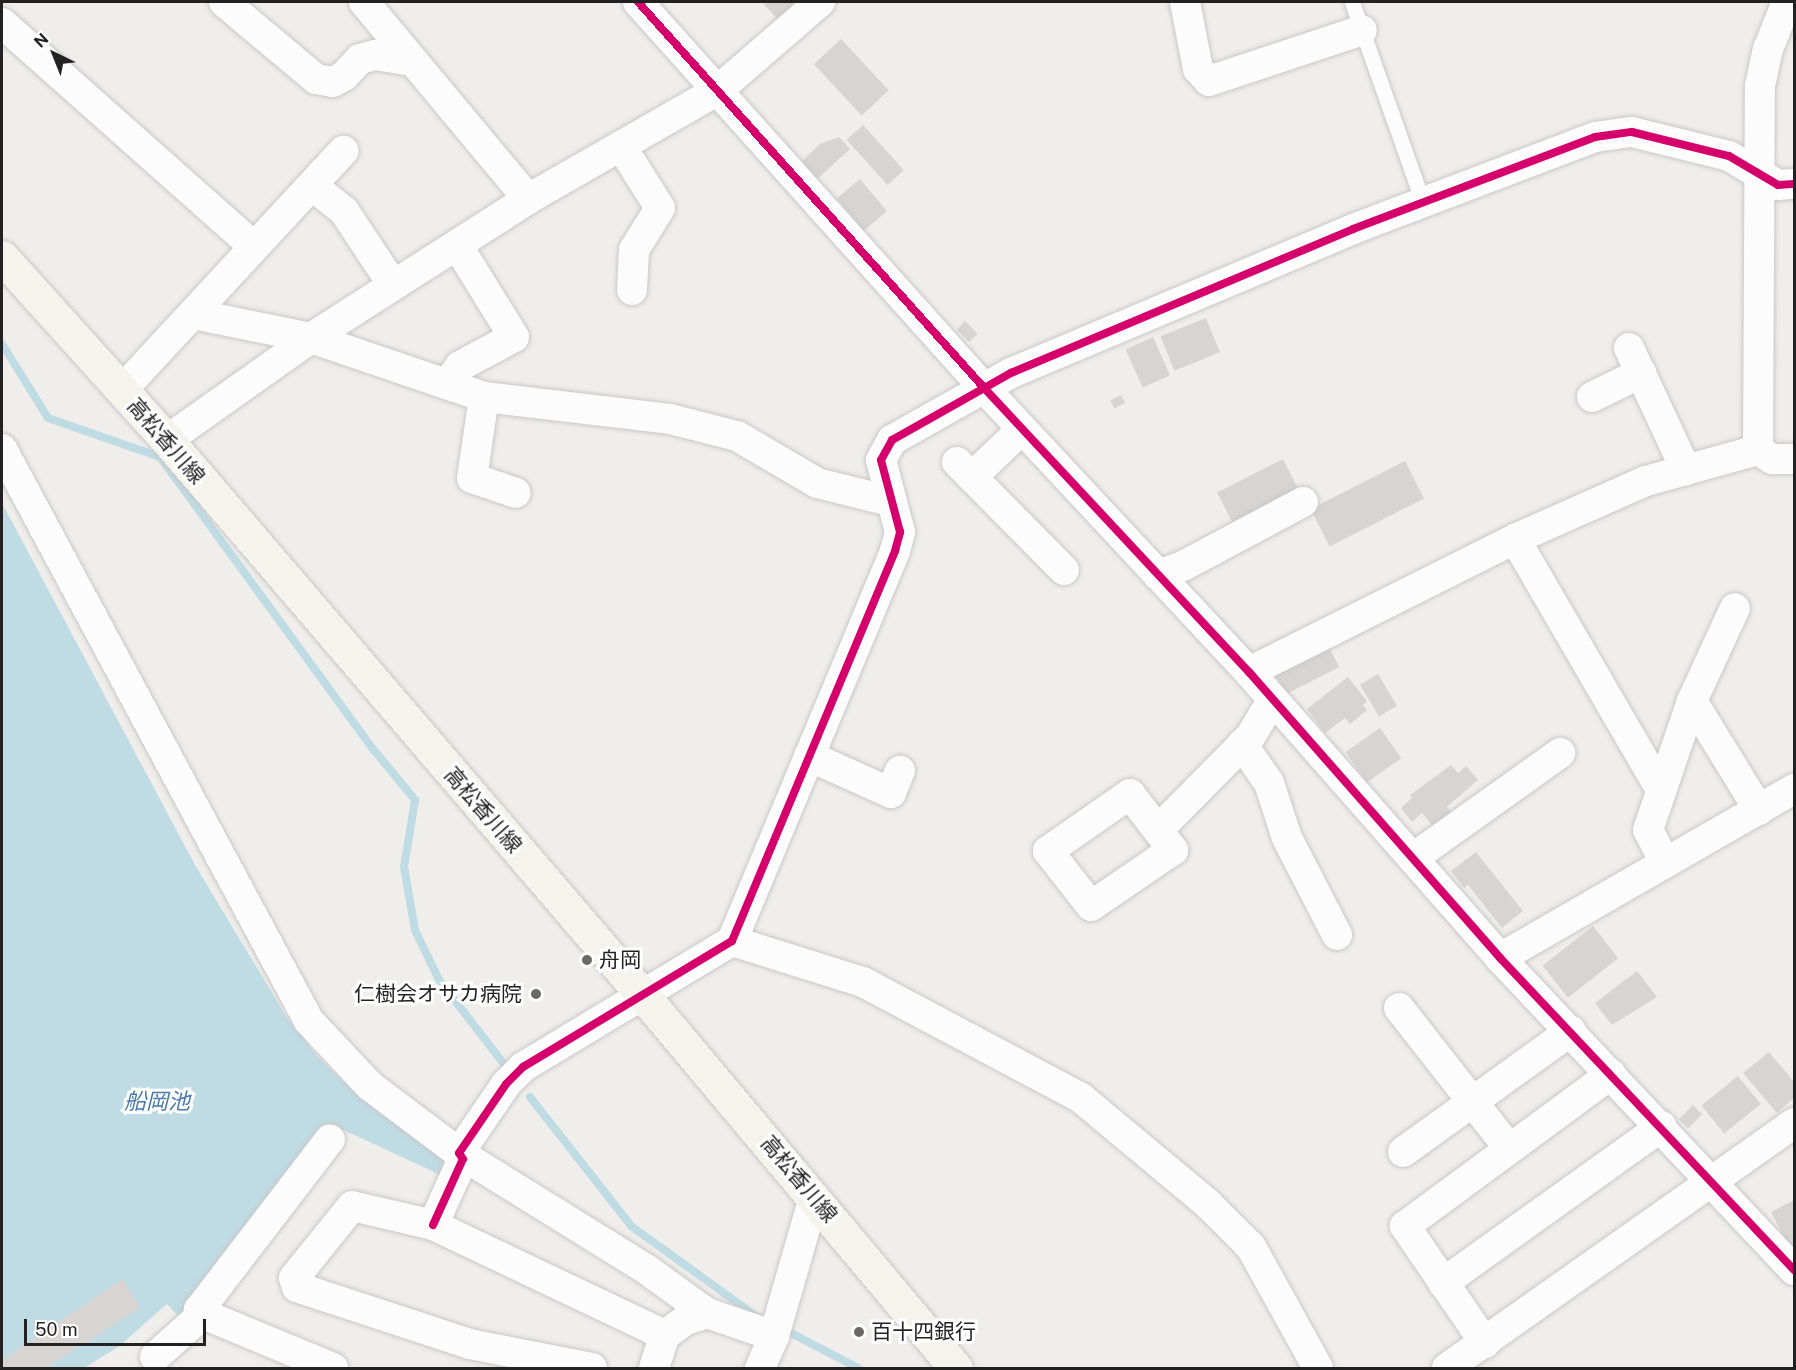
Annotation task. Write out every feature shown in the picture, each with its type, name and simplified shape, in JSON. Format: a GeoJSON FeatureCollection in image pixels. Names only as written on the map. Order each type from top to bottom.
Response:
{"type":"FeatureCollection","features":[{"type":"Feature","properties":{"kind":"main road","name":"高松香川線"},"geometry":{"type":"LineString","coordinates":[[2,257],[167,440],[641,993],[956,1368]]}},
{"type":"Feature","properties":{"kind":"street"},"geometry":{"type":"LineString","coordinates":[[224,2],[316,79],[333,82],[344,76],[360,59],[375,56],[411,61]]}},
{"type":"Feature","properties":{"kind":"street"},"geometry":{"type":"LineString","coordinates":[[364,2],[528,199]]}},
{"type":"Feature","properties":{"kind":"street"},"geometry":{"type":"LineString","coordinates":[[638,2],[985,389],[1249,672],[1500,958],[1712,1179],[1794,1270]]}},
{"type":"Feature","properties":{"kind":"street"},"geometry":{"type":"LineString","coordinates":[[167,440],[311,338],[528,199],[718,90],[820,2]]}},
{"type":"Feature","properties":{"kind":"street"},"geometry":{"type":"LineString","coordinates":[[1185,2],[1198,69],[1209,81],[1362,30]]}},
{"type":"Feature","properties":{"kind":"street"},"geometry":{"type":"LineString","coordinates":[[1758,450],[1760,86],[1768,49],[1787,2]]}},
{"type":"Feature","properties":{"kind":"street"},"geometry":{"type":"LineString","coordinates":[[2,23],[254,247]]}},
{"type":"Feature","properties":{"kind":"street"},"geometry":{"type":"LineString","coordinates":[[459,1153],[506,1084],[523,1067],[641,993],[732,941],[895,551],[900,531],[890,501],[881,460],[892,440],[1011,373],[1423,202],[1595,137],[1632,132],[1729,156],[1778,184],[1794,184]]}},
{"type":"Feature","properties":{"kind":"street"},"geometry":{"type":"LineString","coordinates":[[621,146],[660,208],[634,250],[632,290]]}},
{"type":"Feature","properties":{"kind":"street"},"geometry":{"type":"LineString","coordinates":[[122,390],[343,152]]}},
{"type":"Feature","properties":{"kind":"street"},"geometry":{"type":"LineString","coordinates":[[313,186],[344,212],[393,285]]}},
{"type":"Feature","properties":{"kind":"street"},"geometry":{"type":"LineString","coordinates":[[447,384],[460,366],[513,338],[457,245]]}},
{"type":"Feature","properties":{"kind":"street"},"geometry":{"type":"LineString","coordinates":[[193,314],[311,338],[484,397],[670,419],[737,436],[817,483],[890,501]]}},
{"type":"Feature","properties":{"kind":"street"},"geometry":{"type":"LineString","coordinates":[[1592,397],[1635,360],[1686,470]]}},
{"type":"Feature","properties":{"kind":"street"},"geometry":{"type":"LineString","coordinates":[[484,397],[472,478],[516,494]]}},
{"type":"Feature","properties":{"kind":"street"},"geometry":{"type":"LineString","coordinates":[[1022,429],[965,470],[1064,570]]}},
{"type":"Feature","properties":{"kind":"street"},"geometry":{"type":"LineString","coordinates":[[2,449],[309,1021],[370,1086],[459,1153],[646,1269],[707,1313],[774,1336]]}},
{"type":"Feature","properties":{"kind":"street"},"geometry":{"type":"LineString","coordinates":[[1249,672],[1515,540],[1646,481],[1758,450],[1772,459],[1794,459]]}},
{"type":"Feature","properties":{"kind":"street"},"geometry":{"type":"LineString","coordinates":[[1158,575],[1183,566],[1303,502]]}},
{"type":"Feature","properties":{"kind":"street"},"geometry":{"type":"LineString","coordinates":[[1515,540],[1660,790]]}},
{"type":"Feature","properties":{"kind":"street"},"geometry":{"type":"LineString","coordinates":[[1665,863],[1648,830],[1692,701],[1735,608]]}},
{"type":"Feature","properties":{"kind":"street"},"geometry":{"type":"LineString","coordinates":[[1158,830],[1242,744],[1273,699]]}},
{"type":"Feature","properties":{"kind":"street"},"geometry":{"type":"LineString","coordinates":[[1692,701],[1759,810]]}},
{"type":"Feature","properties":{"kind":"street"},"geometry":{"type":"LineString","coordinates":[[1242,744],[1269,783],[1287,838],[1337,935]]}},
{"type":"Feature","properties":{"kind":"street"},"geometry":{"type":"LineString","coordinates":[[1413,858],[1560,753]]}},
{"type":"Feature","properties":{"kind":"street"},"geometry":{"type":"LineString","coordinates":[[809,756],[891,793],[900,771]]}},
{"type":"Feature","properties":{"kind":"street"},"geometry":{"type":"LineString","coordinates":[[1500,958],[1794,789]]}},
{"type":"Feature","properties":{"kind":"street"},"geometry":{"type":"LineString","coordinates":[[732,941],[863,982],[1081,1098],[1208,1204],[1251,1247],[1318,1368]]}},
{"type":"Feature","properties":{"kind":"street"},"geometry":{"type":"LineString","coordinates":[[1399,1008],[1508,1147]]}},
{"type":"Feature","properties":{"kind":"street"},"geometry":{"type":"LineString","coordinates":[[1403,1152],[1571,1031]]}},
{"type":"Feature","properties":{"kind":"street"},"geometry":{"type":"LineString","coordinates":[[1485,1343],[1405,1226],[1508,1147],[1611,1074]]}},
{"type":"Feature","properties":{"kind":"street"},"geometry":{"type":"LineString","coordinates":[[1447,1368],[1794,1123]]}},
{"type":"Feature","properties":{"kind":"street"},"geometry":{"type":"LineString","coordinates":[[1443,1283],[1662,1126]]}},
{"type":"Feature","properties":{"kind":"street"},"geometry":{"type":"LineString","coordinates":[[330,1139],[200,1310],[203,1314],[333,1368]]}},
{"type":"Feature","properties":{"kind":"street"},"geometry":{"type":"LineString","coordinates":[[433,1225],[463,1159],[459,1153]]}},
{"type":"Feature","properties":{"kind":"street"},"geometry":{"type":"LineString","coordinates":[[760,1368],[774,1336],[814,1197]]}},
{"type":"Feature","properties":{"kind":"street"},"geometry":{"type":"LineString","coordinates":[[592,1368],[470,1344],[297,1287],[294,1278],[352,1206],[433,1225],[664,1335]]}},
{"type":"Feature","properties":{"kind":"street"},"geometry":{"type":"LineString","coordinates":[[654,1368],[664,1335],[686,1320],[707,1313]]}},
{"type":"Feature","properties":{"kind":"street"},"geometry":{"type":"LineString","coordinates":[[149,1365],[203,1314]]}},
{"type":"Feature","properties":{"kind":"lane"},"geometry":{"type":"LineString","coordinates":[[1352,2],[1423,202]]}},
{"type":"Feature","properties":{"kind":"water","name":"船岡池"},"geometry":{"type":"Polygon","coordinates":[[[2,503],[195,865],[287,1018],[319,1058],[353,1091],[455,1159],[445,1177],[335,1126],[185,1323],[167,1304],[118,1347],[84,1368],[2,1368],[2,503]]]}},
{"type":"Feature","properties":{"kind":"building"},"geometry":{"type":"Polygon","coordinates":[[[762,2],[791,2],[797,8],[781,23],[762,2]]]}},
{"type":"Feature","properties":{"kind":"building"},"geometry":{"type":"Polygon","coordinates":[[[841,39],[889,90],[862,115],[814,64],[841,39]]]}},
{"type":"Feature","properties":{"kind":"building"},"geometry":{"type":"Polygon","coordinates":[[[863,125],[904,170],[887,185],[847,140],[863,125]]]}},
{"type":"Feature","properties":{"kind":"building"},"geometry":{"type":"Polygon","coordinates":[[[839,137],[850,149],[815,181],[799,164],[820,144],[839,137]]]}},
{"type":"Feature","properties":{"kind":"building"},"geometry":{"type":"Polygon","coordinates":[[[860,179],[887,211],[864,230],[837,198],[860,179]]]}},
{"type":"Feature","properties":{"kind":"building"},"geometry":{"type":"Polygon","coordinates":[[[1206,318],[1220,352],[1174,371],[1161,336],[1206,318]]]}},
{"type":"Feature","properties":{"kind":"building"},"geometry":{"type":"Polygon","coordinates":[[[965,321],[978,334],[969,342],[957,329],[965,321]]]}},
{"type":"Feature","properties":{"kind":"building"},"geometry":{"type":"Polygon","coordinates":[[[1153,337],[1170,375],[1143,388],[1126,349],[1153,337]]]}},
{"type":"Feature","properties":{"kind":"building"},"geometry":{"type":"Polygon","coordinates":[[[1121,395],[1125,403],[1114,408],[1110,400],[1121,395]]]}},
{"type":"Feature","properties":{"kind":"building"},"geometry":{"type":"Polygon","coordinates":[[[1283,459],[1299,490],[1233,524],[1217,493],[1283,459]]]}},
{"type":"Feature","properties":{"kind":"building"},"geometry":{"type":"Polygon","coordinates":[[[1405,461],[1424,498],[1330,547],[1311,509],[1405,461]]]}},
{"type":"Feature","properties":{"kind":"building"},"geometry":{"type":"Polygon","coordinates":[[[1327,643],[1339,667],[1286,694],[1274,670],[1327,643]]]}},
{"type":"Feature","properties":{"kind":"building"},"geometry":{"type":"Polygon","coordinates":[[[1378,674],[1397,706],[1379,717],[1360,685],[1378,674]]]}},
{"type":"Feature","properties":{"kind":"building"},"geometry":{"type":"Polygon","coordinates":[[[1348,677],[1367,701],[1363,705],[1367,710],[1350,724],[1345,718],[1325,733],[1307,709],[1348,677]]]}},
{"type":"Feature","properties":{"kind":"building"},"geometry":{"type":"Polygon","coordinates":[[[1380,728],[1401,758],[1367,782],[1346,752],[1380,728]]]}},
{"type":"Feature","properties":{"kind":"building"},"geometry":{"type":"Polygon","coordinates":[[[1451,765],[1458,773],[1466,766],[1478,780],[1447,807],[1455,816],[1437,831],[1422,813],[1412,822],[1401,808],[1412,798],[1410,795],[1451,765]]]}},
{"type":"Feature","properties":{"kind":"building"},"geometry":{"type":"Polygon","coordinates":[[[1476,852],[1523,911],[1502,928],[1468,885],[1464,888],[1451,871],[1476,852]]]}},
{"type":"Feature","properties":{"kind":"building"},"geometry":{"type":"Polygon","coordinates":[[[1593,926],[1618,958],[1568,998],[1543,965],[1593,926]]]}},
{"type":"Feature","properties":{"kind":"building"},"geometry":{"type":"Polygon","coordinates":[[[1637,971],[1657,997],[1612,1025],[1595,1003],[1637,971]]]}},
{"type":"Feature","properties":{"kind":"building"},"geometry":{"type":"Polygon","coordinates":[[[1769,1052],[1794,1082],[1794,1098],[1777,1113],[1743,1073],[1769,1052]]]}},
{"type":"Feature","properties":{"kind":"building"},"geometry":{"type":"Polygon","coordinates":[[[1738,1076],[1761,1104],[1724,1134],[1701,1106],[1738,1076]]]}},
{"type":"Feature","properties":{"kind":"building"},"geometry":{"type":"Polygon","coordinates":[[[1693,1105],[1702,1114],[1688,1128],[1679,1119],[1693,1105]]]}},
{"type":"Feature","properties":{"kind":"building"},"geometry":{"type":"Polygon","coordinates":[[[1794,1200],[1794,1256],[1771,1212],[1794,1200]]]}},
{"type":"Feature","properties":{"kind":"building"},"geometry":{"type":"Polygon","coordinates":[[[123,1279],[140,1308],[46,1368],[2,1368],[2,1360],[123,1279]]]}},
{"type":"Feature","properties":{"kind":"waterway"},"geometry":{"type":"LineString","coordinates":[[2,344],[48,418],[160,457],[374,750],[415,800],[404,867],[415,930],[439,980],[507,1068]]}},
{"type":"Feature","properties":{"kind":"waterway"},"geometry":{"type":"LineString","coordinates":[[530,1097],[631,1226],[757,1317]]}},
{"type":"Feature","properties":{"kind":"waterway"},"geometry":{"type":"LineString","coordinates":[[789,1332],[858,1368]]}},
{"type":"Feature","properties":{"kind":"cycle path"},"geometry":{"type":"LineString","coordinates":[[638,2],[985,389],[1249,672],[1500,958],[1794,1270]]}},
{"type":"Feature","properties":{"kind":"cycle path"},"geometry":{"type":"LineString","coordinates":[[433,1225],[463,1159],[459,1153],[506,1084],[523,1067],[732,941],[895,551],[900,532],[881,460],[892,440],[1011,373],[1353,229],[1595,137],[1632,132],[1729,156],[1778,185],[1794,184]]}},
{"type":"Feature","properties":{"kind":"place","name":"舟岡"},"geometry":{"type":"Point","coordinates":[587,960]}},
{"type":"Feature","properties":{"kind":"place","name":"仁樹会オサカ病院"},"geometry":{"type":"Point","coordinates":[536,994]}},
{"type":"Feature","properties":{"kind":"place","name":"百十四銀行"},"geometry":{"type":"Point","coordinates":[859,1332]}}]}
